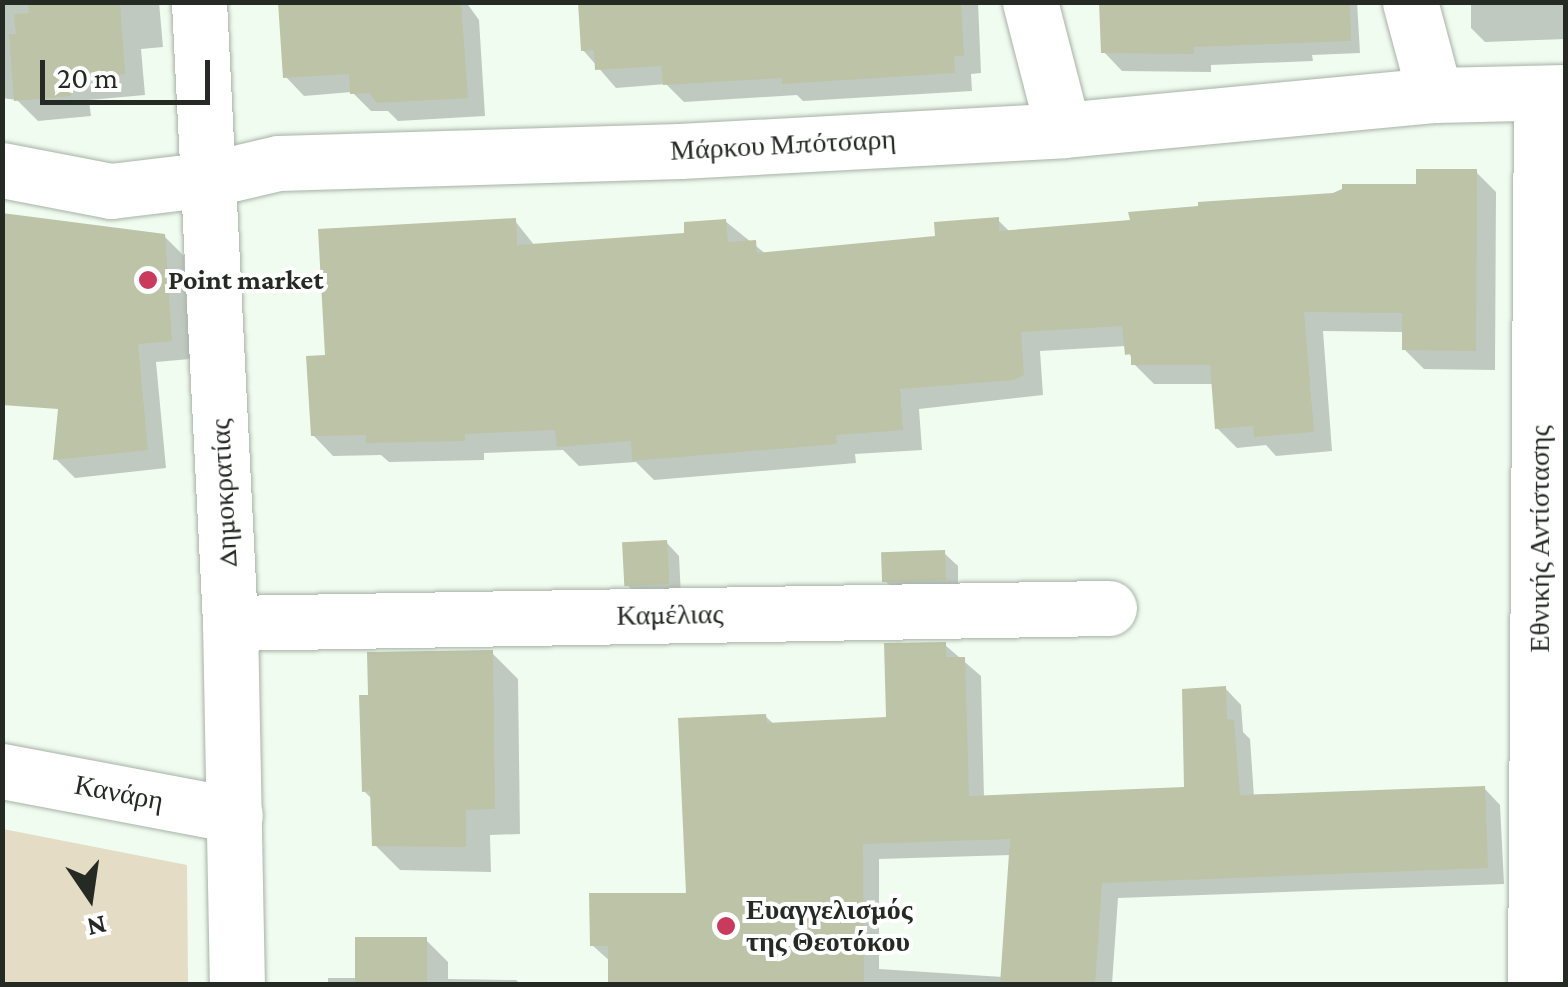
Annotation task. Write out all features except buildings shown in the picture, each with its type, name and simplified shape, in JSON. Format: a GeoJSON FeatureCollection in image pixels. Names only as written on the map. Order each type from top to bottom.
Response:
{"type":"FeatureCollection","features":[{"type":"Feature","properties":{"kind":"street","name":"Δημοκρατίας"},"geometry":{"type":"LineString","coordinates":[[199,2],[230,623],[237,984]]}},
{"type":"Feature","properties":{"kind":"street"},"geometry":{"type":"LineString","coordinates":[[1030,2],[1063,130]]}},
{"type":"Feature","properties":{"kind":"street"},"geometry":{"type":"LineString","coordinates":[[1410,2],[1435,95]]}},
{"type":"Feature","properties":{"kind":"street","name":"Μάρκου Μπότσαρη"},"geometry":{"type":"LineString","coordinates":[[2,170],[111,191],[210,179],[278,163],[680,151],[1063,130],[1435,95],[1553,93]]}},
{"type":"Feature","properties":{"kind":"street","name":"Εθνικής Αντίστασης"},"geometry":{"type":"LineString","coordinates":[[1535,984],[1553,93]]}},
{"type":"Feature","properties":{"kind":"street","name":"Καμέλιας"},"geometry":{"type":"LineString","coordinates":[[230,623],[1109,608]]}},
{"type":"Feature","properties":{"kind":"street","name":"Κανάρη"},"geometry":{"type":"LineString","coordinates":[[2,772],[234,815]]}},
{"type":"Feature","properties":{"kind":"shaded area"},"geometry":{"type":"Polygon","coordinates":[[[3,829],[187,865],[188,984],[3,984],[3,829]]]}},
{"type":"Feature","properties":{"kind":"place","name":"Point market"},"geometry":{"type":"Point","coordinates":[148,280]}},
{"type":"Feature","properties":{"kind":"place","name":"Ευαγγελισμός της Θεοτόκου"},"geometry":{"type":"Point","coordinates":[726,926]}}]}
